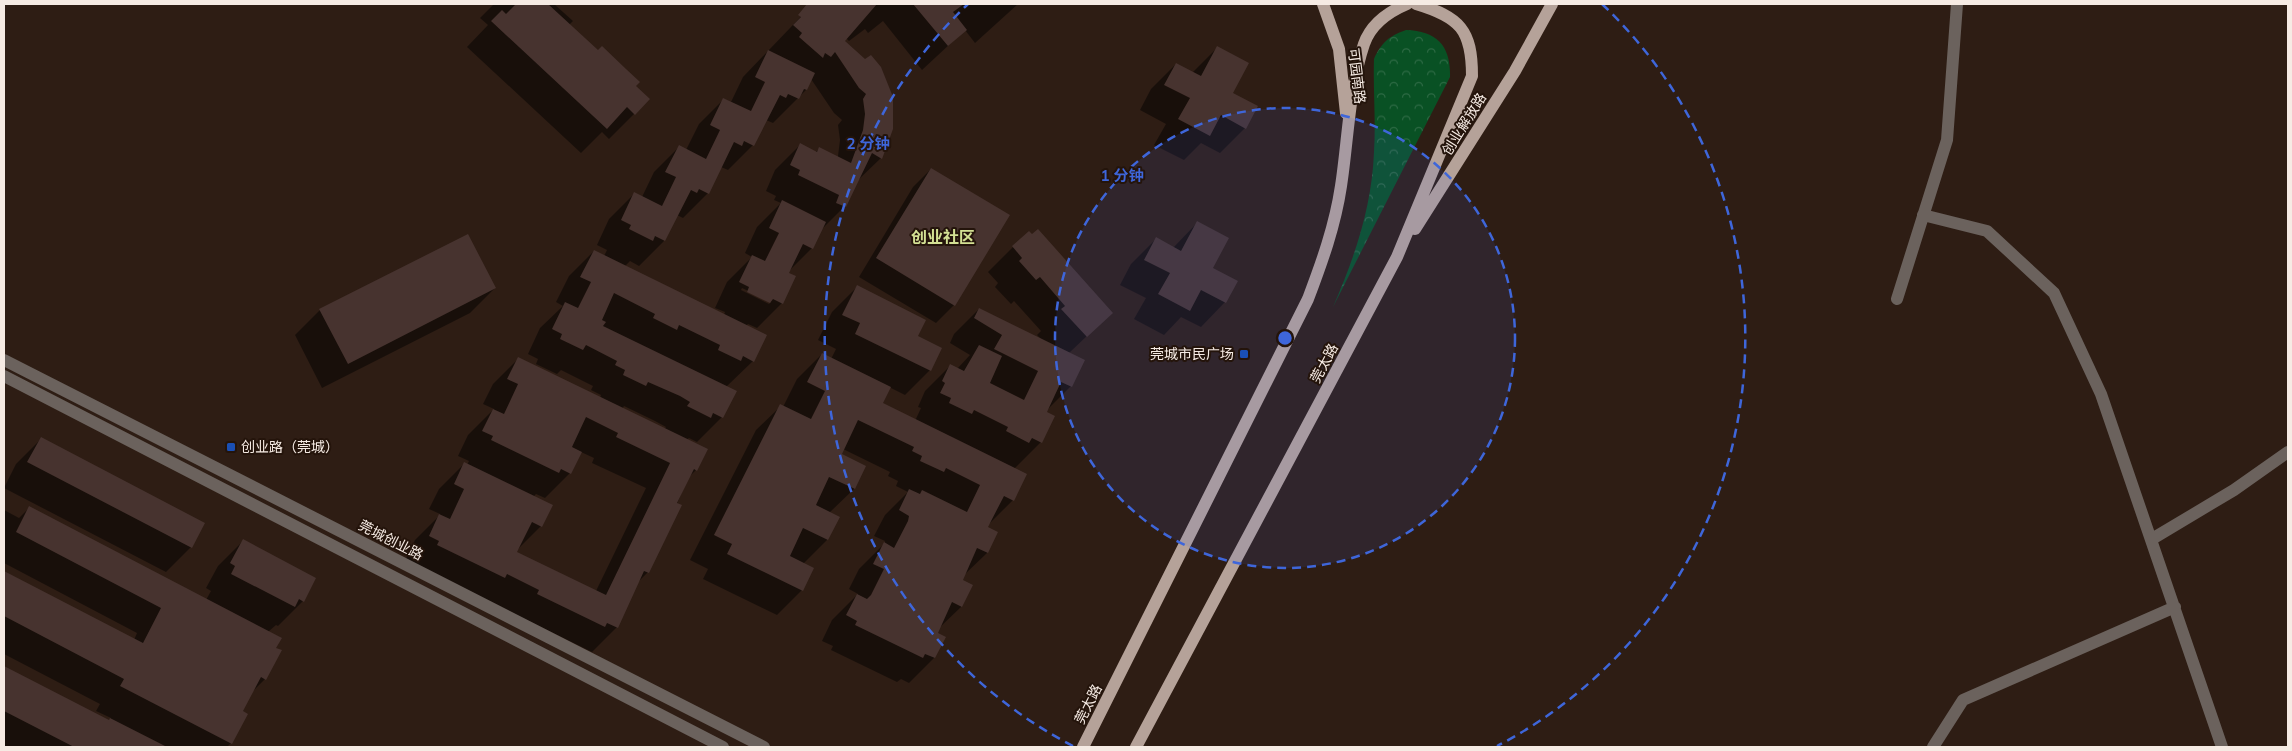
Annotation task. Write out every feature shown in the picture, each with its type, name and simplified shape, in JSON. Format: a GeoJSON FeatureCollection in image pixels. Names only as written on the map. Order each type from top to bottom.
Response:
{"type":"FeatureCollection","features":[{"type":"Feature","properties":{"kind":"main road","name":"可园南路"},"geometry":{"type":"LineString","coordinates":[[1323,4],[1339,49],[1347,125]]}},
{"type":"Feature","properties":{"kind":"main road"},"geometry":{"type":"LineString","coordinates":[[1347,125],[1364,43],[1375,25],[1391,11],[1407,4]]}},
{"type":"Feature","properties":{"kind":"main road","name":"莞太路"},"geometry":{"type":"LineString","coordinates":[[1136,747],[1397,257],[1472,76],[1472,56],[1463,30],[1443,12],[1416,4]]}},
{"type":"Feature","properties":{"kind":"main road","name":"创业解放路"},"geometry":{"type":"LineString","coordinates":[[1397,257],[1515,71],[1552,4]]}},
{"type":"Feature","properties":{"kind":"main road","name":"莞太路"},"geometry":{"type":"LineString","coordinates":[[1083,747],[1308,299],[1331,236],[1341,185],[1347,125]]}},
{"type":"Feature","properties":{"kind":"street"},"geometry":{"type":"LineString","coordinates":[[1897,300],[1947,140],[1957,4]]}},
{"type":"Feature","properties":{"kind":"street"},"geometry":{"type":"LineString","coordinates":[[1923,215],[1987,232],[2054,293],[2101,394],[2152,538],[2222,747]]}},
{"type":"Feature","properties":{"kind":"street","name":"莞城创业路"},"geometry":{"type":"LineString","coordinates":[[4,360],[764,747]]}},
{"type":"Feature","properties":{"kind":"street"},"geometry":{"type":"LineString","coordinates":[[4,376],[723,747]]}},
{"type":"Feature","properties":{"kind":"street"},"geometry":{"type":"LineString","coordinates":[[2152,538],[2234,490],[2288,452]]}},
{"type":"Feature","properties":{"kind":"street"},"geometry":{"type":"LineString","coordinates":[[1933,747],[1963,700],[2175,608]]}},
{"type":"Feature","properties":{"kind":"green space"},"geometry":{"type":"Polygon","coordinates":[[[1406,30],[1426,33],[1440,42],[1448,57],[1450,77],[1333,307],[1355,250],[1370,192],[1375,140],[1374,59],[1386,41],[1406,30]]]}},
{"type":"Feature","properties":{"kind":"building"},"geometry":{"type":"Polygon","coordinates":[[[516,4],[548,4],[598,50],[602,46],[640,82],[636,86],[650,99],[635,115],[627,107],[607,129],[491,21],[502,10],[506,14],[516,4]]]}},
{"type":"Feature","properties":{"kind":"building"},"geometry":{"type":"Polygon","coordinates":[[[807,4],[877,4],[845,41],[865,59],[871,55],[881,67],[893,97],[893,129],[882,159],[872,153],[846,207],[836,203],[839,195],[798,175],[800,170],[790,165],[800,143],[817,152],[819,147],[851,163],[863,130],[865,114],[863,99],[866,94],[859,88],[835,52],[831,57],[825,53],[823,58],[799,37],[802,33],[793,25],[801,17],[798,15],[807,4]]]}},
{"type":"Feature","properties":{"kind":"building"},"geometry":{"type":"Polygon","coordinates":[[[913,4],[964,4],[953,12],[967,30],[948,46],[913,4]]]}},
{"type":"Feature","properties":{"kind":"building"},"geometry":{"type":"Polygon","coordinates":[[[1217,46],[1249,63],[1233,93],[1258,106],[1246,129],[1221,115],[1210,136],[1178,119],[1190,98],[1164,85],[1176,63],[1201,76],[1217,46]]]}},
{"type":"Feature","properties":{"kind":"building"},"geometry":{"type":"Polygon","coordinates":[[[768,50],[815,73],[807,90],[804,89],[799,99],[788,94],[786,98],[780,95],[754,146],[744,141],[742,146],[734,142],[709,194],[699,189],[697,193],[691,190],[665,241],[655,236],[653,241],[629,229],[631,225],[621,220],[634,192],[662,206],[676,177],[665,172],[679,145],[706,159],[720,130],[710,125],[723,98],[751,111],[765,82],[755,77],[768,50]]]}},
{"type":"Feature","properties":{"kind":"building"},"geometry":{"type":"Polygon","coordinates":[[[931,168],[1010,215],[955,306],[876,258],[931,168]]]}},
{"type":"Feature","properties":{"kind":"building"},"geometry":{"type":"Polygon","coordinates":[[[782,200],[826,222],[813,249],[803,244],[789,273],[796,276],[783,304],[773,299],[770,303],[747,292],[749,287],[739,282],[752,255],[765,261],[779,233],[769,228],[782,200]]]}},
{"type":"Feature","properties":{"kind":"building"},"geometry":{"type":"Polygon","coordinates":[[[1197,221],[1229,238],[1213,268],[1238,281],[1226,303],[1201,290],[1190,311],[1158,294],[1170,273],[1144,260],[1156,237],[1181,251],[1197,221]]]}},
{"type":"Feature","properties":{"kind":"building"},"geometry":{"type":"Polygon","coordinates":[[[1038,229],[1113,313],[1087,337],[1061,309],[1065,306],[1040,277],[1036,280],[1019,261],[1022,258],[1012,246],[1029,231],[1032,234],[1038,229]]]}},
{"type":"Feature","properties":{"kind":"building"},"geometry":{"type":"Polygon","coordinates":[[[468,234],[496,288],[348,364],[319,309],[468,234]]]}},
{"type":"Feature","properties":{"kind":"building"},"geometry":{"type":"Polygon","coordinates":[[[594,250],[767,335],[754,362],[743,356],[741,361],[718,350],[720,345],[679,325],[677,330],[653,318],[655,314],[614,293],[602,320],[606,322],[603,326],[737,391],[723,418],[713,413],[711,418],[687,406],[690,402],[680,396],[648,382],[646,386],[623,375],[625,370],[615,365],[617,361],[586,345],[583,350],[560,339],[562,334],[552,329],[565,302],[578,308],[591,282],[580,277],[594,250]]]}},
{"type":"Feature","properties":{"kind":"building"},"geometry":{"type":"Polygon","coordinates":[[[857,285],[926,320],[918,336],[942,348],[931,371],[855,334],[860,323],[842,315],[857,285]]]}},
{"type":"Feature","properties":{"kind":"building"},"geometry":{"type":"Polygon","coordinates":[[[979,308],[1085,360],[1072,387],[1061,382],[1047,412],[1055,416],[1042,443],[1032,438],[1029,443],[1006,431],[1008,427],[974,410],[972,414],[949,403],[951,398],[940,393],[945,383],[942,381],[950,364],[964,371],[979,345],[1002,356],[990,383],[1024,400],[1038,371],[994,349],[1002,335],[974,318],[979,308]]]}},
{"type":"Feature","properties":{"kind":"building"},"geometry":{"type":"Polygon","coordinates":[[[822,353],[891,387],[883,403],[1027,474],[1014,501],[1004,496],[988,527],[998,532],[988,553],[977,548],[963,580],[973,585],[962,607],[952,602],[938,633],[946,637],[935,658],[925,654],[923,658],[855,625],[857,621],[846,615],[857,594],[867,599],[871,595],[884,569],[873,564],[884,542],[894,548],[908,521],[909,516],[899,510],[909,489],[920,494],[922,490],[967,512],[980,485],[946,468],[944,472],[920,461],[922,456],[912,451],[914,447],[858,420],[842,454],[866,466],[855,489],[829,477],[816,505],[840,517],[828,540],[803,528],[790,556],[814,568],[803,591],[727,554],[732,544],[714,535],[780,404],[811,419],[825,391],[807,382],[822,353]]]}},
{"type":"Feature","properties":{"kind":"building"},"geometry":{"type":"Polygon","coordinates":[[[518,357],[708,449],[697,471],[694,469],[677,503],[682,505],[649,573],[644,571],[618,628],[607,623],[605,627],[537,594],[539,590],[507,574],[505,578],[437,545],[439,541],[429,536],[439,514],[450,519],[464,489],[454,484],[464,462],[553,505],[542,527],[532,522],[517,552],[606,595],[670,463],[616,437],[618,433],[586,417],[572,447],[582,452],[571,474],[561,469],[559,473],[491,440],[493,436],[482,431],[493,409],[504,414],[518,384],[507,379],[518,357]]]}},
{"type":"Feature","properties":{"kind":"building"},"geometry":{"type":"Polygon","coordinates":[[[41,437],[205,523],[192,548],[27,462],[41,437]]]}},
{"type":"Feature","properties":{"kind":"building"},"geometry":{"type":"Polygon","coordinates":[[[29,506],[282,638],[276,648],[282,650],[266,680],[261,677],[243,711],[248,714],[232,744],[120,686],[124,679],[4,616],[4,571],[143,643],[161,608],[16,532],[29,506]]]}},
{"type":"Feature","properties":{"kind":"building"},"geometry":{"type":"Polygon","coordinates":[[[243,539],[316,578],[304,602],[299,599],[295,607],[231,574],[235,566],[230,563],[243,539]]]}},
{"type":"Feature","properties":{"kind":"building"},"geometry":{"type":"Polygon","coordinates":[[[4,666],[109,720],[110,718],[167,747],[74,747],[4,711],[4,666]]]}},
{"type":"Feature","properties":{"kind":"place","name":"莞城市民广场"},"geometry":{"type":"Point","coordinates":[1244,354]}},
{"type":"Feature","properties":{"kind":"place","name":"创业路（莞城）"},"geometry":{"type":"Point","coordinates":[231,447]}},
{"type":"Feature","properties":{"kind":"district","name":"创业社区"},"geometry":{"type":"Point","coordinates":[943,237]}}]}
